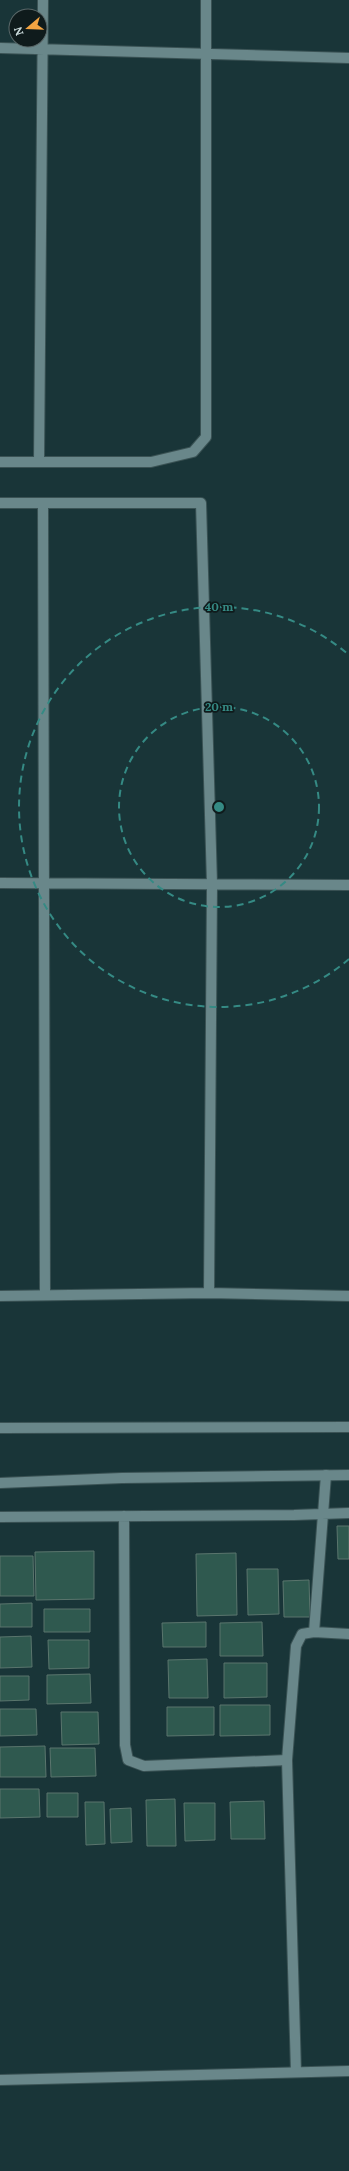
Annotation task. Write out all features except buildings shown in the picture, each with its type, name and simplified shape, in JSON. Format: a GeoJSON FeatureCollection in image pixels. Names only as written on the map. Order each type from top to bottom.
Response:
{"type":"FeatureCollection","features":[{"type":"Feature","properties":{"kind":"street"},"geometry":{"type":"LineString","coordinates":[[39,462],[43,0]]}},
{"type":"Feature","properties":{"kind":"street"},"geometry":{"type":"LineString","coordinates":[[0,462],[151,462],[193,452],[206,437],[206,0]]}},
{"type":"Feature","properties":{"kind":"street"},"geometry":{"type":"LineString","coordinates":[[0,48],[349,58]]}},
{"type":"Feature","properties":{"kind":"street"},"geometry":{"type":"LineString","coordinates":[[0,503],[201,503],[212,884],[209,1293]]}},
{"type":"Feature","properties":{"kind":"street"},"geometry":{"type":"LineString","coordinates":[[43,503],[45,1295]]}},
{"type":"Feature","properties":{"kind":"street"},"geometry":{"type":"LineString","coordinates":[[0,883],[349,885]]}},
{"type":"Feature","properties":{"kind":"street"},"geometry":{"type":"LineString","coordinates":[[0,1296],[209,1293],[349,1296]]}},
{"type":"Feature","properties":{"kind":"street"},"geometry":{"type":"LineString","coordinates":[[0,1428],[349,1427]]}},
{"type":"Feature","properties":{"kind":"street"},"geometry":{"type":"LineString","coordinates":[[314,1632],[326,1475]]}},
{"type":"Feature","properties":{"kind":"street"},"geometry":{"type":"LineString","coordinates":[[0,1483],[349,1475]]}},
{"type":"Feature","properties":{"kind":"street"},"geometry":{"type":"LineString","coordinates":[[0,1517],[294,1515],[349,1513]]}},
{"type":"Feature","properties":{"kind":"street"},"geometry":{"type":"LineString","coordinates":[[124,1516],[125,1745],[128,1760],[144,1766],[287,1760]]}},
{"type":"Feature","properties":{"kind":"street"},"geometry":{"type":"LineString","coordinates":[[296,2072],[287,1760],[296,1646],[302,1634],[314,1632],[349,1634]]}},
{"type":"Feature","properties":{"kind":"street"},"geometry":{"type":"LineString","coordinates":[[0,2080],[349,2071]]}}]}
